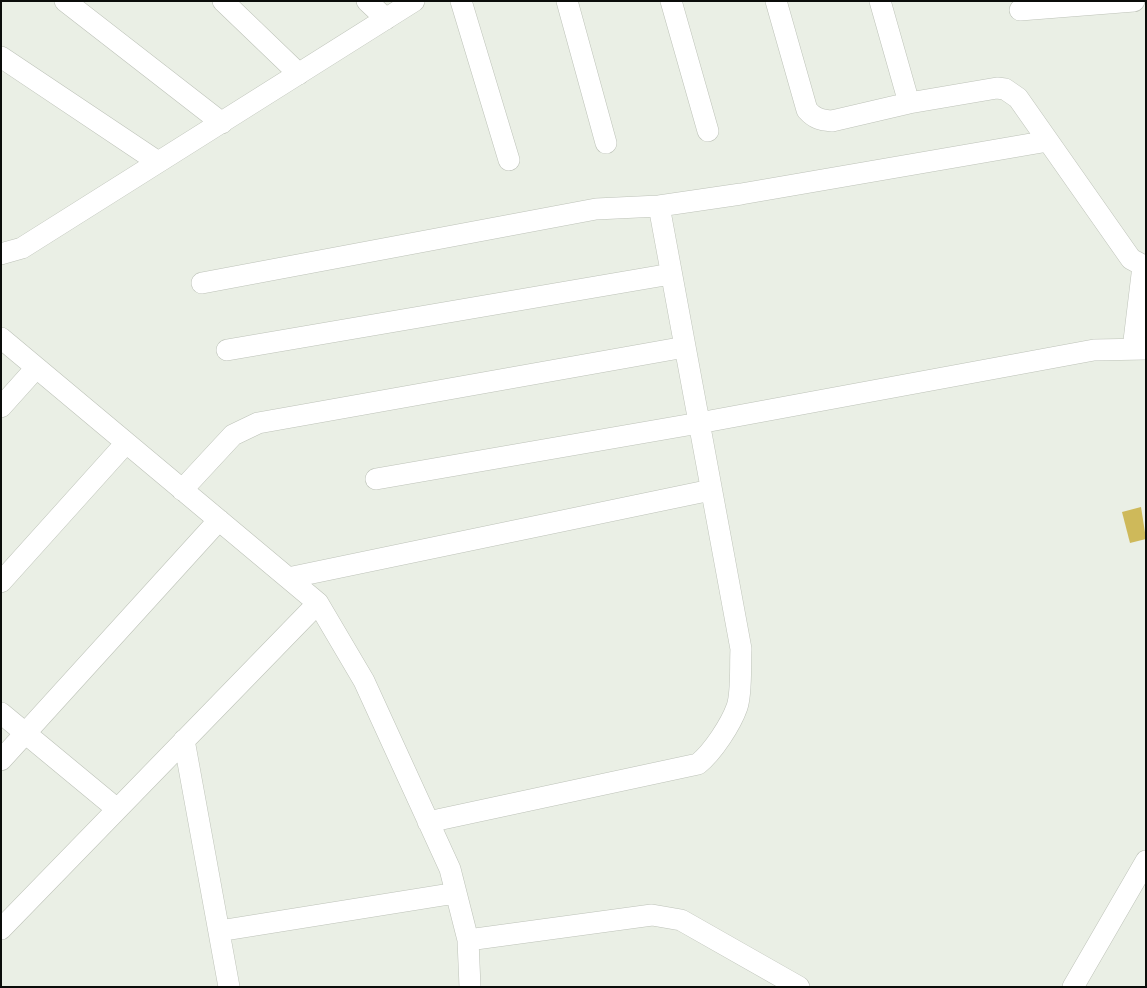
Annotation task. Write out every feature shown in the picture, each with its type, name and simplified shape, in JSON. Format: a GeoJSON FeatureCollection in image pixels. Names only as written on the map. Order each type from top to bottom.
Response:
{"type":"FeatureCollection","features":[{"type":"Feature","properties":{"kind":"street"},"geometry":{"type":"LineString","coordinates":[[65,1],[222,122]]}},
{"type":"Feature","properties":{"kind":"street"},"geometry":{"type":"LineString","coordinates":[[223,1],[299,74]]}},
{"type":"Feature","properties":{"kind":"street"},"geometry":{"type":"LineString","coordinates":[[367,1],[386,20]]}},
{"type":"Feature","properties":{"kind":"street"},"geometry":{"type":"LineString","coordinates":[[1,254],[22,248],[414,1]]}},
{"type":"Feature","properties":{"kind":"street"},"geometry":{"type":"LineString","coordinates":[[461,1],[509,160]]}},
{"type":"Feature","properties":{"kind":"street"},"geometry":{"type":"LineString","coordinates":[[567,1],[606,143]]}},
{"type":"Feature","properties":{"kind":"street"},"geometry":{"type":"LineString","coordinates":[[670,1],[708,131]]}},
{"type":"Feature","properties":{"kind":"street"},"geometry":{"type":"LineString","coordinates":[[376,479],[699,423],[1094,350],[1139,349],[1144,267],[1131,259],[1018,98],[1005,89],[997,88],[910,103],[832,121],[822,120],[813,116],[808,110],[776,1]]}},
{"type":"Feature","properties":{"kind":"street"},"geometry":{"type":"LineString","coordinates":[[880,1],[910,103]]}},
{"type":"Feature","properties":{"kind":"street"},"geometry":{"type":"LineString","coordinates":[[1020,10],[1134,1]]}},
{"type":"Feature","properties":{"kind":"street"},"geometry":{"type":"LineString","coordinates":[[1,57],[158,162]]}},
{"type":"Feature","properties":{"kind":"street"},"geometry":{"type":"LineString","coordinates":[[202,283],[596,209],[659,206],[741,194],[1048,141]]}},
{"type":"Feature","properties":{"kind":"street"},"geometry":{"type":"LineString","coordinates":[[428,822],[698,764],[717,745],[738,706],[741,649],[659,206]]}},
{"type":"Feature","properties":{"kind":"street"},"geometry":{"type":"LineString","coordinates":[[227,350],[671,274]]}},
{"type":"Feature","properties":{"kind":"street"},"geometry":{"type":"LineString","coordinates":[[1,338],[318,603],[364,681],[450,869],[468,940],[470,987]]}},
{"type":"Feature","properties":{"kind":"street"},"geometry":{"type":"LineString","coordinates":[[182,490],[233,435],[258,423],[685,347]]}},
{"type":"Feature","properties":{"kind":"street"},"geometry":{"type":"LineString","coordinates":[[1,407],[36,368]]}},
{"type":"Feature","properties":{"kind":"street"},"geometry":{"type":"LineString","coordinates":[[1,582],[126,443]]}},
{"type":"Feature","properties":{"kind":"street"},"geometry":{"type":"LineString","coordinates":[[288,578],[711,490]]}},
{"type":"Feature","properties":{"kind":"street"},"geometry":{"type":"LineString","coordinates":[[1,760],[219,520]]}},
{"type":"Feature","properties":{"kind":"street"},"geometry":{"type":"LineString","coordinates":[[1,928],[318,603]]}},
{"type":"Feature","properties":{"kind":"street"},"geometry":{"type":"LineString","coordinates":[[1,713],[117,809]]}},
{"type":"Feature","properties":{"kind":"street"},"geometry":{"type":"LineString","coordinates":[[184,740],[229,987]]}},
{"type":"Feature","properties":{"kind":"street"},"geometry":{"type":"LineString","coordinates":[[1073,987],[1146,861]]}},
{"type":"Feature","properties":{"kind":"street"},"geometry":{"type":"LineString","coordinates":[[219,931],[456,893]]}},
{"type":"Feature","properties":{"kind":"street"},"geometry":{"type":"LineString","coordinates":[[468,940],[652,915],[663,916],[681,920],[799,987]]}},
{"type":"Feature","properties":{"kind":"building"},"geometry":{"type":"Polygon","coordinates":[[[1141,507],[1146,539],[1130,543],[1122,512],[1141,507]]]}}]}
